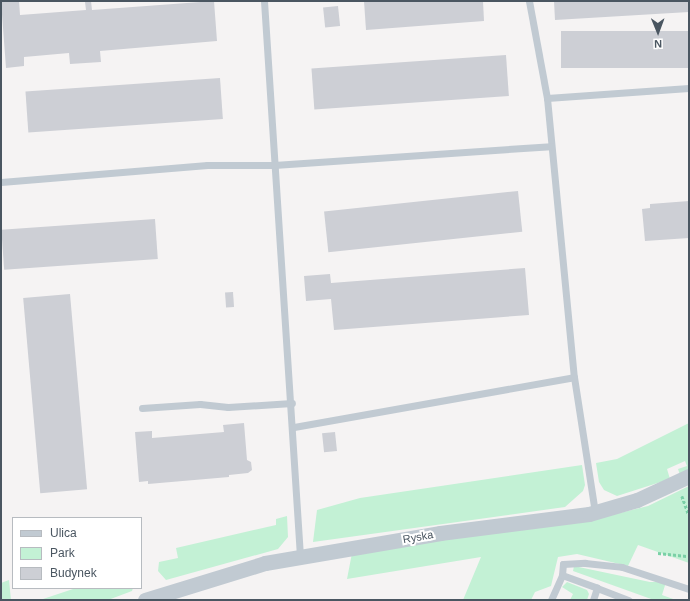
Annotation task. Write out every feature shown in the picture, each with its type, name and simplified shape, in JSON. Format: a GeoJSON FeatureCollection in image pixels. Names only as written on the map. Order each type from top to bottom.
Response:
{"type":"FeatureCollection","features":[{"type":"Feature","properties":{"kind":"street","name":"Ryska"},"geometry":{"type":"LineString","coordinates":[[145,600],[230,572],[300,556],[440,533],[594,512],[637,500],[683,479]]}},
{"type":"Feature","properties":{"kind":"lane"},"geometry":{"type":"LineString","coordinates":[[264,1],[274,165],[294,427],[300,556]]}},
{"type":"Feature","properties":{"kind":"lane"},"geometry":{"type":"LineString","coordinates":[[529,1],[547,98],[550,146],[574,377],[594,512]]}},
{"type":"Feature","properties":{"kind":"lane"},"geometry":{"type":"LineString","coordinates":[[547,98],[689,88]]}},
{"type":"Feature","properties":{"kind":"lane"},"geometry":{"type":"LineString","coordinates":[[1,182],[207,165],[274,165],[550,146]]}},
{"type":"Feature","properties":{"kind":"lane"},"geometry":{"type":"LineString","coordinates":[[294,427],[574,377]]}},
{"type":"Feature","properties":{"kind":"lane"},"geometry":{"type":"LineString","coordinates":[[142,408],[200,404],[228,407],[292,403]]}},
{"type":"Feature","properties":{"kind":"lane"},"geometry":{"type":"LineString","coordinates":[[551,600],[562,575],[563,564],[585,563],[622,567],[689,589]]}},
{"type":"Feature","properties":{"kind":"lane"},"geometry":{"type":"LineString","coordinates":[[562,575],[629,600]]}},
{"type":"Feature","properties":{"kind":"lane"},"geometry":{"type":"LineString","coordinates":[[593,600],[598,588]]}},
{"type":"Feature","properties":{"kind":"path"},"geometry":{"type":"LineString","coordinates":[[683,479],[689,515]]}},
{"type":"Feature","properties":{"kind":"path"},"geometry":{"type":"LineString","coordinates":[[658,553],[689,556]]}},
{"type":"Feature","properties":{"kind":"green space"},"geometry":{"type":"Polygon","coordinates":[[[689,423],[689,470],[680,475],[678,469],[687,466],[685,461],[667,469],[670,479],[617,496],[604,490],[599,482],[596,463],[617,459],[689,423]]]}},
{"type":"Feature","properties":{"kind":"green space"},"geometry":{"type":"Polygon","coordinates":[[[582,465],[585,485],[583,491],[565,507],[313,542],[317,510],[360,498],[582,465]]]}},
{"type":"Feature","properties":{"kind":"green space"},"geometry":{"type":"Polygon","coordinates":[[[689,486],[689,563],[638,545],[628,566],[577,554],[558,557],[551,586],[535,592],[531,600],[463,600],[481,557],[347,579],[352,553],[491,533],[583,522],[648,506],[689,486]]]}},
{"type":"Feature","properties":{"kind":"green space"},"geometry":{"type":"Polygon","coordinates":[[[287,516],[288,537],[278,549],[166,580],[158,571],[159,562],[178,558],[176,548],[276,525],[276,519],[287,516]]]}},
{"type":"Feature","properties":{"kind":"green space"},"geometry":{"type":"Polygon","coordinates":[[[574,566],[650,582],[666,582],[662,595],[676,600],[654,600],[573,571],[574,566]]]}},
{"type":"Feature","properties":{"kind":"green space"},"geometry":{"type":"Polygon","coordinates":[[[9,580],[11,600],[1,600],[1,583],[9,580]]]}},
{"type":"Feature","properties":{"kind":"green space"},"geometry":{"type":"Polygon","coordinates":[[[567,582],[587,590],[589,594],[587,600],[570,600],[573,594],[562,587],[567,582]]]}},
{"type":"Feature","properties":{"kind":"green space"},"geometry":{"type":"Polygon","coordinates":[[[73,589],[133,589],[132,591],[108,600],[40,600],[73,589]]]}},
{"type":"Feature","properties":{"kind":"building"},"geometry":{"type":"Polygon","coordinates":[[[1,1],[19,1],[20,15],[86,10],[85,2],[91,1],[92,10],[214,1],[217,41],[100,51],[101,62],[70,64],[69,53],[24,57],[24,66],[6,68],[1,1]]]}},
{"type":"Feature","properties":{"kind":"building"},"geometry":{"type":"Polygon","coordinates":[[[364,1],[483,1],[484,21],[366,30],[364,1]]]}},
{"type":"Feature","properties":{"kind":"building"},"geometry":{"type":"Polygon","coordinates":[[[554,1],[689,1],[689,12],[555,20],[554,1]]]}},
{"type":"Feature","properties":{"kind":"building"},"geometry":{"type":"Polygon","coordinates":[[[338,6],[340,26],[325,27],[323,8],[338,6]]]}},
{"type":"Feature","properties":{"kind":"building"},"geometry":{"type":"Polygon","coordinates":[[[561,31],[689,31],[689,68],[561,68],[561,31]]]}},
{"type":"Feature","properties":{"kind":"building"},"geometry":{"type":"Polygon","coordinates":[[[506,55],[509,96],[314,110],[311,69],[506,55]]]}},
{"type":"Feature","properties":{"kind":"building"},"geometry":{"type":"Polygon","coordinates":[[[220,78],[223,119],[28,133],[25,92],[220,78]]]}},
{"type":"Feature","properties":{"kind":"building"},"geometry":{"type":"Polygon","coordinates":[[[518,191],[522,232],[328,252],[324,211],[518,191]]]}},
{"type":"Feature","properties":{"kind":"building"},"geometry":{"type":"Polygon","coordinates":[[[689,201],[689,238],[645,241],[642,209],[650,208],[650,204],[689,201]]]}},
{"type":"Feature","properties":{"kind":"building"},"geometry":{"type":"Polygon","coordinates":[[[155,219],[158,259],[4,270],[1,230],[155,219]]]}},
{"type":"Feature","properties":{"kind":"building"},"geometry":{"type":"Polygon","coordinates":[[[525,268],[529,315],[334,330],[331,299],[306,301],[304,276],[330,274],[331,283],[525,268]]]}},
{"type":"Feature","properties":{"kind":"building"},"geometry":{"type":"Polygon","coordinates":[[[233,292],[234,307],[226,308],[225,293],[233,292]]]}},
{"type":"Feature","properties":{"kind":"building"},"geometry":{"type":"Polygon","coordinates":[[[70,294],[87,489],[40,493],[23,298],[70,294]]]}},
{"type":"Feature","properties":{"kind":"building"},"geometry":{"type":"Polygon","coordinates":[[[244,423],[247,460],[251,462],[252,470],[248,473],[229,475],[229,477],[148,484],[148,481],[139,482],[135,432],[152,431],[152,438],[224,432],[223,425],[244,423]]]}},
{"type":"Feature","properties":{"kind":"building"},"geometry":{"type":"Polygon","coordinates":[[[335,432],[337,451],[324,452],[322,433],[335,432]]]}}]}
